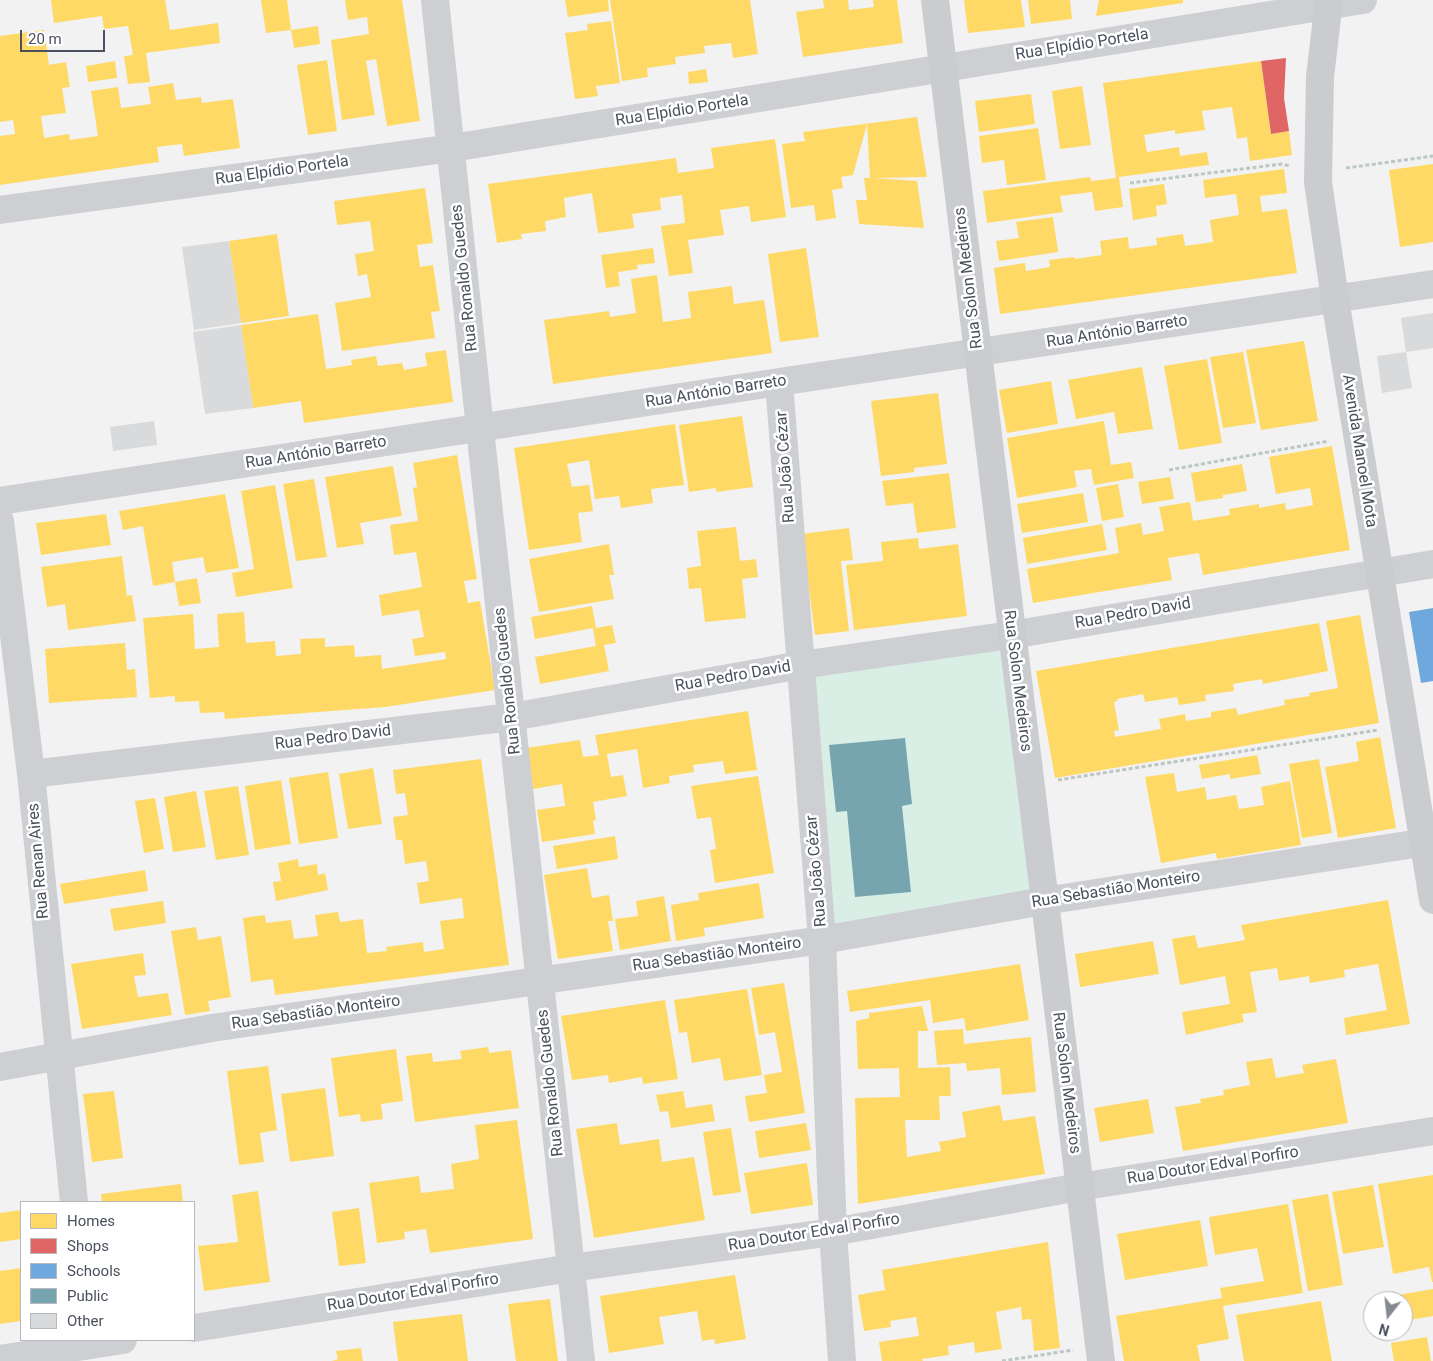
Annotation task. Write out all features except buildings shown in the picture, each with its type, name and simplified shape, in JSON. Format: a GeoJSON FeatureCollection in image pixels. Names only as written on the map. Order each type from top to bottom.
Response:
{"type":"FeatureCollection","features":[{"type":"Feature","properties":{"kind":"main road","name":"Rua Solon Medeiros"},"geometry":{"type":"LineString","coordinates":[[935,0],[1101,1361]]}},
{"type":"Feature","properties":{"kind":"main road","name":"Avenida Manoel Mota"},"geometry":{"type":"LineString","coordinates":[[1328,3],[1320,77],[1318,172],[1334,299],[1405,726],[1428,842],[1433,900]]}},
{"type":"Feature","properties":{"kind":"street","name":"Rua Ronaldo Guedes"},"geometry":{"type":"LineString","coordinates":[[435,0],[581,1361]]}},
{"type":"Feature","properties":{"kind":"street","name":"Rua Elpídio Portela"},"geometry":{"type":"LineString","coordinates":[[0,210],[452,148],[1328,3],[1363,0]]}},
{"type":"Feature","properties":{"kind":"street","name":"Rua António Barreto"},"geometry":{"type":"LineString","coordinates":[[0,501],[1433,284]]}},
{"type":"Feature","properties":{"kind":"street","name":"Rua João Cézar"},"geometry":{"type":"LineString","coordinates":[[779,382],[822,940],[833,1232],[842,1361]]}},
{"type":"Feature","properties":{"kind":"street","name":"Rua Renan Aires"},"geometry":{"type":"LineString","coordinates":[[0,521],[31,774],[74,1201]]}},
{"type":"Feature","properties":{"kind":"street","name":"Rua Pedro David"},"geometry":{"type":"LineString","coordinates":[[31,774],[512,717],[801,665],[1012,635],[1433,564]]}},
{"type":"Feature","properties":{"kind":"street","name":"Rua Sebastião Monteiro"},"geometry":{"type":"LineString","coordinates":[[0,1067],[212,1028],[822,940],[1044,901],[1428,842]]}},
{"type":"Feature","properties":{"kind":"street","name":"Rua Doutor Edval Porfiro"},"geometry":{"type":"LineString","coordinates":[[195,1328],[571,1268],[833,1232],[1079,1187],[1433,1131]]}},
{"type":"Feature","properties":{"kind":"street"},"geometry":{"type":"LineString","coordinates":[[0,1359],[89,1349],[119,1341]]}},
{"type":"Feature","properties":{"kind":"path"},"geometry":{"type":"LineString","coordinates":[[1318,172],[1433,156]]}},
{"type":"Feature","properties":{"kind":"path"},"geometry":{"type":"LineString","coordinates":[[1130,183],[1282,164]]}},
{"type":"Feature","properties":{"kind":"path"},"geometry":{"type":"LineString","coordinates":[[1169,470],[1357,436]]}},
{"type":"Feature","properties":{"kind":"path"},"geometry":{"type":"LineString","coordinates":[[1030,784],[1405,726]]}},
{"type":"Feature","properties":{"kind":"path"},"geometry":{"type":"LineString","coordinates":[[1002,1361],[1065,1351]]}},
{"type":"Feature","properties":{"kind":"green space"},"geometry":{"type":"Polygon","coordinates":[[[1003,642],[1038,910],[816,946],[802,679],[1003,642]]]}}]}
